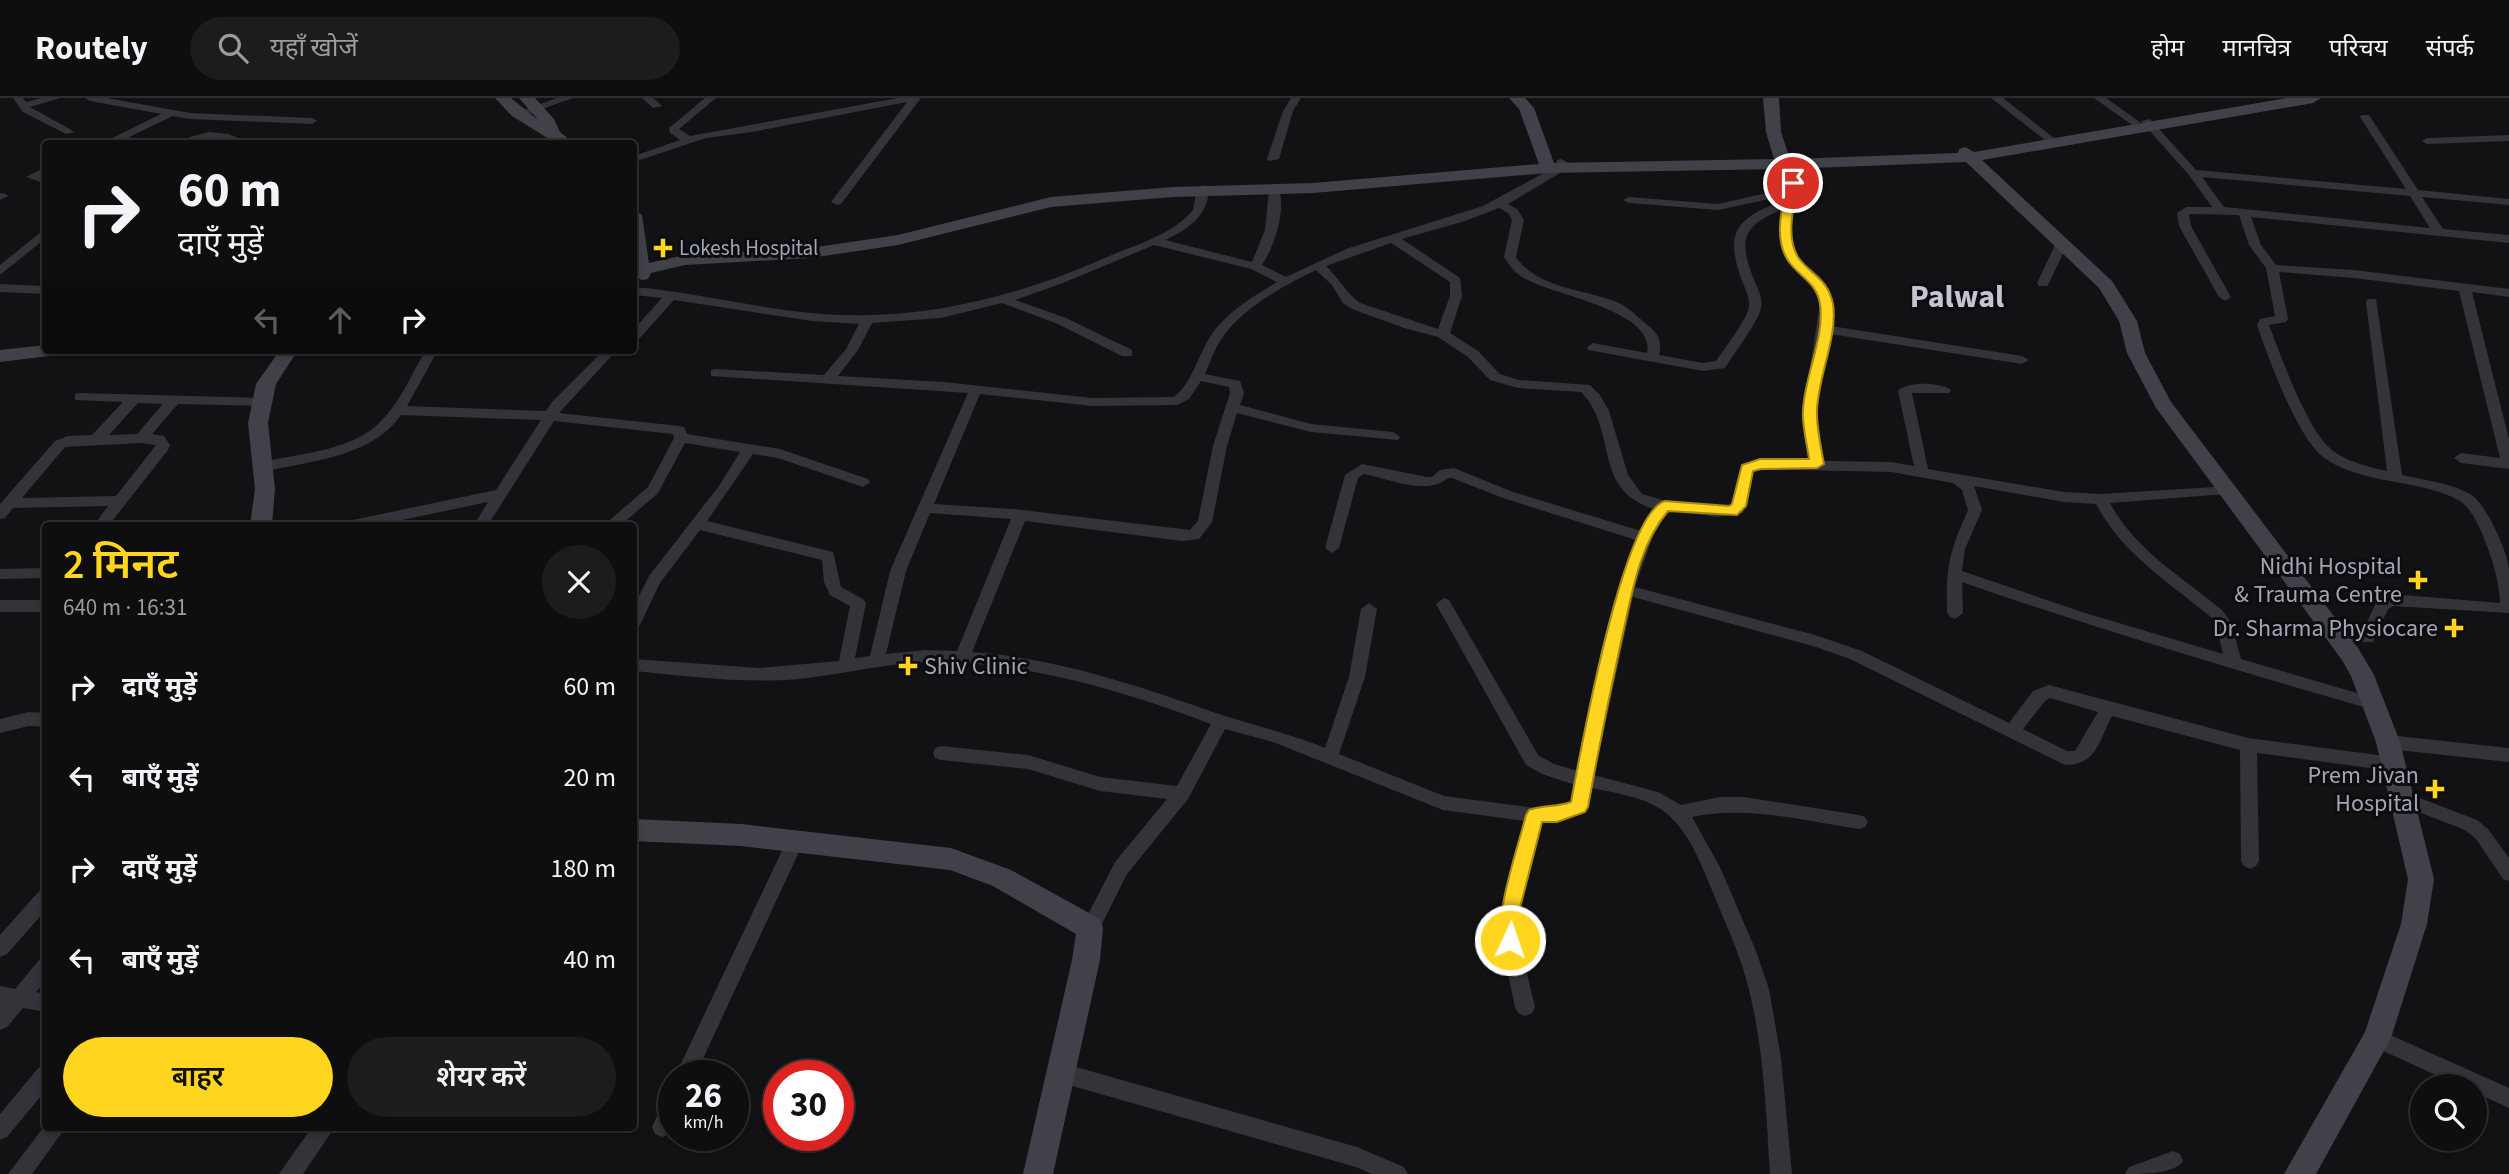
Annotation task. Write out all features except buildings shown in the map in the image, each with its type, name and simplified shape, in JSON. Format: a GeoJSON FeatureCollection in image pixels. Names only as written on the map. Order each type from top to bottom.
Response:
{"type":"FeatureCollection","features":[{"type":"Feature","properties":{"kind":"street"},"geometry":{"type":"LineString","coordinates":[[20,102],[55,98]]}},
{"type":"Feature","properties":{"kind":"street"},"geometry":{"type":"LineString","coordinates":[[90,98],[171,113],[228,119],[312,121]]}},
{"type":"Feature","properties":{"kind":"street"},"geometry":{"type":"LineString","coordinates":[[503,98],[533,125],[561,139]]}},
{"type":"Feature","properties":{"kind":"street"},"geometry":{"type":"LineString","coordinates":[[518,114],[532,103],[568,98]]}},
{"type":"Feature","properties":{"kind":"street"},"geometry":{"type":"LineString","coordinates":[[688,140],[674,128],[711,98]]}},
{"type":"Feature","properties":{"kind":"street"},"geometry":{"type":"LineString","coordinates":[[637,158],[716,132],[752,130],[915,98]]}},
{"type":"Feature","properties":{"kind":"street"},"geometry":{"type":"LineString","coordinates":[[837,202],[915,98]]}},
{"type":"Feature","properties":{"kind":"street"},"geometry":{"type":"LineString","coordinates":[[1273,159],[1288,111],[1296,98]]}},
{"type":"Feature","properties":{"kind":"street"},"geometry":{"type":"LineString","coordinates":[[1517,98],[1526,108],[1554,165]]}},
{"type":"Feature","properties":{"kind":"street"},"geometry":{"type":"LineString","coordinates":[[1771,98],[1776,148],[1789,162],[1786,221],[1788,247],[1794,261],[1811,274],[1824,292],[1826,315],[1810,411],[1817,464]]}},
{"type":"Feature","properties":{"kind":"street"},"geometry":{"type":"LineString","coordinates":[[1996,98],[2049,138]]}},
{"type":"Feature","properties":{"kind":"street"},"geometry":{"type":"LineString","coordinates":[[2099,98],[2145,124],[2193,173],[2220,210]]}},
{"type":"Feature","properties":{"kind":"street"},"geometry":{"type":"LineString","coordinates":[[638,273],[685,264],[776,261],[888,247],[936,238],[1066,201],[1554,165],[1789,162],[1967,155],[2275,98]]}},
{"type":"Feature","properties":{"kind":"street"},"geometry":{"type":"LineString","coordinates":[[1967,155],[2049,138],[2313,98]]}},
{"type":"Feature","properties":{"kind":"street"},"geometry":{"type":"LineString","coordinates":[[20,102],[27,110],[71,132]]}},
{"type":"Feature","properties":{"kind":"street"},"geometry":{"type":"LineString","coordinates":[[532,103],[561,139]]}},
{"type":"Feature","properties":{"kind":"street"},"geometry":{"type":"LineString","coordinates":[[115,140],[171,113]]}},
{"type":"Feature","properties":{"kind":"street"},"geometry":{"type":"LineString","coordinates":[[2365,117],[2439,232]]}},
{"type":"Feature","properties":{"kind":"street"},"geometry":{"type":"LineString","coordinates":[[191,140],[211,133],[236,140]]}},
{"type":"Feature","properties":{"kind":"street"},"geometry":{"type":"LineString","coordinates":[[120,138],[128,140]]}},
{"type":"Feature","properties":{"kind":"street"},"geometry":{"type":"LineString","coordinates":[[2427,141],[2509,138]]}},
{"type":"Feature","properties":{"kind":"street"},"geometry":{"type":"LineString","coordinates":[[1967,155],[2106,285],[2118,301],[2128,321],[2136,353],[2163,404],[2340,639],[2362,675],[2374,704],[2404,799],[2421,879],[2414,924],[2377,1038],[2304,1172]]}},
{"type":"Feature","properties":{"kind":"street"},"geometry":{"type":"LineString","coordinates":[[1204,190],[1275,190],[1554,165]]}},
{"type":"Feature","properties":{"kind":"street"},"geometry":{"type":"LineString","coordinates":[[716,373],[976,389],[1092,402],[1165,404],[1183,398],[1220,331],[1235,315],[1286,282],[1342,253],[1463,218],[1527,191],[1554,165]]}},
{"type":"Feature","properties":{"kind":"street"},"geometry":{"type":"LineString","coordinates":[[42,172],[32,177],[42,180]]}},
{"type":"Feature","properties":{"kind":"street"},"geometry":{"type":"LineString","coordinates":[[2193,173],[2509,202]]}},
{"type":"Feature","properties":{"kind":"street"},"geometry":{"type":"LineString","coordinates":[[637,291],[673,294],[812,317],[867,319],[937,316],[1005,300],[1071,276],[1153,241],[1193,220],[1200,212],[1204,190]]}},
{"type":"Feature","properties":{"kind":"street"},"geometry":{"type":"LineString","coordinates":[[1255,266],[1265,253],[1272,234],[1275,190]]}},
{"type":"Feature","properties":{"kind":"street"},"geometry":{"type":"LineString","coordinates":[[1629,200],[1718,207],[1789,197]]}},
{"type":"Feature","properties":{"kind":"street"},"geometry":{"type":"LineString","coordinates":[[1593,347],[1708,368],[1720,365],[1755,310],[1752,291],[1738,256],[1736,242],[1739,231],[1745,223],[1789,197]]}},
{"type":"Feature","properties":{"kind":"street"},"geometry":{"type":"LineString","coordinates":[[1499,203],[1513,211],[1518,220],[1510,257],[1516,268],[1558,289],[1604,302],[1629,314],[1654,336],[1656,347],[1652,359]]}},
{"type":"Feature","properties":{"kind":"street"},"geometry":{"type":"LineString","coordinates":[[2225,297],[2183,220],[2183,213],[2188,209],[2244,212],[2508,241]]}},
{"type":"Feature","properties":{"kind":"street"},"geometry":{"type":"LineString","coordinates":[[2244,212],[2255,245],[2272,268],[2282,319],[2264,322],[2263,325],[2278,369],[2320,447],[2341,460],[2458,494],[2472,502],[2504,572],[2508,607],[2495,610],[2399,599],[2386,601],[2367,638],[2340,639]]}},
{"type":"Feature","properties":{"kind":"street"},"geometry":{"type":"LineString","coordinates":[[0,271],[42,234]]}},
{"type":"Feature","properties":{"kind":"street"},"geometry":{"type":"LineString","coordinates":[[1391,237],[1456,281],[1456,296],[1443,334]]}},
{"type":"Feature","properties":{"kind":"street"},"geometry":{"type":"LineString","coordinates":[[1153,241],[1255,266],[1286,282]]}},
{"type":"Feature","properties":{"kind":"street"},"geometry":{"type":"LineString","coordinates":[[2043,283],[2062,243]]}},
{"type":"Feature","properties":{"kind":"street"},"geometry":{"type":"LineString","coordinates":[[25,249],[42,250]]}},
{"type":"Feature","properties":{"kind":"street"},"geometry":{"type":"LineString","coordinates":[[1318,265],[1337,283],[1347,300],[1356,306],[1408,326],[1443,334],[1473,354],[1490,372],[1503,380],[1518,384],[1585,387],[1601,407],[1617,461],[1630,491],[1643,499],[1665,506],[1731,511],[1739,506],[1747,468],[1760,464],[1817,464],[1922,472],[2064,497],[2101,499],[2226,489]]}},
{"type":"Feature","properties":{"kind":"street"},"geometry":{"type":"LineString","coordinates":[[2272,268],[2509,293]]}},
{"type":"Feature","properties":{"kind":"street"},"geometry":{"type":"LineString","coordinates":[[0,288],[42,290]]}},
{"type":"Feature","properties":{"kind":"street"},"geometry":{"type":"LineString","coordinates":[[2461,458],[2508,463],[2465,288]]}},
{"type":"Feature","properties":{"kind":"street"},"geometry":{"type":"LineString","coordinates":[[637,333],[673,294]]}},
{"type":"Feature","properties":{"kind":"street"},"geometry":{"type":"LineString","coordinates":[[1005,300],[1062,321],[1127,353]]}},
{"type":"Feature","properties":{"kind":"street"},"geometry":{"type":"LineString","coordinates":[[2372,302],[2395,476]]}},
{"type":"Feature","properties":{"kind":"street"},"geometry":{"type":"LineString","coordinates":[[828,379],[852,351],[867,319]]}},
{"type":"Feature","properties":{"kind":"street"},"geometry":{"type":"LineString","coordinates":[[1824,329],[2022,360]]}},
{"type":"Feature","properties":{"kind":"street"},"geometry":{"type":"LineString","coordinates":[[0,349],[42,344]]}},
{"type":"Feature","properties":{"kind":"street"},"geometry":{"type":"LineString","coordinates":[[0,356],[42,351]]}},
{"type":"Feature","properties":{"kind":"street"},"geometry":{"type":"LineString","coordinates":[[261,522],[265,489],[258,424],[266,384],[286,354]]}},
{"type":"Feature","properties":{"kind":"street"},"geometry":{"type":"LineString","coordinates":[[262,467],[365,440],[384,426],[397,410],[430,354]]}},
{"type":"Feature","properties":{"kind":"street"},"geometry":{"type":"LineString","coordinates":[[483,522],[550,416],[568,392],[607,354]]}},
{"type":"Feature","properties":{"kind":"street"},"geometry":{"type":"LineString","coordinates":[[924,508],[1020,515],[1182,536],[1194,534],[1205,522],[1220,446],[1237,393],[1235,384],[1196,376]]}},
{"type":"Feature","properties":{"kind":"street"},"geometry":{"type":"LineString","coordinates":[[877,660],[898,571],[976,389]]}},
{"type":"Feature","properties":{"kind":"street"},"geometry":{"type":"LineString","coordinates":[[1922,472],[1905,391],[1944,390]]}},
{"type":"Feature","properties":{"kind":"street"},"geometry":{"type":"LineString","coordinates":[[80,397],[262,402]]}},
{"type":"Feature","properties":{"kind":"street"},"geometry":{"type":"LineString","coordinates":[[96,440],[134,399]]}},
{"type":"Feature","properties":{"kind":"street"},"geometry":{"type":"LineString","coordinates":[[141,439],[174,400]]}},
{"type":"Feature","properties":{"kind":"street"},"geometry":{"type":"LineString","coordinates":[[1234,408],[1311,428],[1393,437]]}},
{"type":"Feature","properties":{"kind":"street"},"geometry":{"type":"LineString","coordinates":[[397,410],[550,416],[676,428],[682,433],[681,438],[653,490],[615,522]]}},
{"type":"Feature","properties":{"kind":"street"},"geometry":{"type":"LineString","coordinates":[[681,438],[750,448],[802,460],[863,482]]}},
{"type":"Feature","properties":{"kind":"street"},"geometry":{"type":"LineString","coordinates":[[4,509],[60,444],[96,440],[159,439],[163,445],[161,450],[103,522]]}},
{"type":"Feature","properties":{"kind":"street"},"geometry":{"type":"LineString","coordinates":[[637,615],[654,580],[724,489],[750,448]]}},
{"type":"Feature","properties":{"kind":"street"},"geometry":{"type":"LineString","coordinates":[[1332,548],[1352,475],[1362,469],[1427,482],[1454,473],[1508,495],[1644,537]]}},
{"type":"Feature","properties":{"kind":"street"},"geometry":{"type":"LineString","coordinates":[[1955,613],[1954,574],[1958,550],[1975,510],[1968,488],[1956,477]]}},
{"type":"Feature","properties":{"kind":"street"},"geometry":{"type":"LineString","coordinates":[[368,522],[502,494]]}},
{"type":"Feature","properties":{"kind":"street"},"geometry":{"type":"LineString","coordinates":[[2101,499],[2120,533],[2141,555],[2217,614],[2222,622],[2234,664]]}},
{"type":"Feature","properties":{"kind":"street"},"geometry":{"type":"LineString","coordinates":[[4,509],[120,501]]}},
{"type":"Feature","properties":{"kind":"street"},"geometry":{"type":"LineString","coordinates":[[637,665],[777,674],[925,656],[1033,668],[1124,687],[1221,721],[1276,736],[1444,803],[1535,815],[1557,814],[1579,807],[1610,652],[1628,579],[1644,537],[1665,506]]}},
{"type":"Feature","properties":{"kind":"street"},"geometry":{"type":"LineString","coordinates":[[962,658],[1020,515]]}},
{"type":"Feature","properties":{"kind":"street"},"geometry":{"type":"LineString","coordinates":[[697,524],[828,556],[835,591],[858,603],[846,665]]}},
{"type":"Feature","properties":{"kind":"street"},"geometry":{"type":"LineString","coordinates":[[0,574],[42,573]]}},
{"type":"Feature","properties":{"kind":"street"},"geometry":{"type":"LineString","coordinates":[[1954,574],[2078,617],[2374,704]]}},
{"type":"Feature","properties":{"kind":"street"},"geometry":{"type":"LineString","coordinates":[[1627,590],[1815,641],[1856,655],[2055,754],[2078,758],[2083,754],[2108,708]]}},
{"type":"Feature","properties":{"kind":"street"},"geometry":{"type":"LineString","coordinates":[[1444,604],[1525,752],[1540,765],[1652,796],[1685,820],[1711,867],[1759,989],[1773,1071],[1781,1174]]}},
{"type":"Feature","properties":{"kind":"street"},"geometry":{"type":"LineString","coordinates":[[0,606],[42,606]]}},
{"type":"Feature","properties":{"kind":"street"},"geometry":{"type":"LineString","coordinates":[[1329,757],[1357,677],[1369,609]]}},
{"type":"Feature","properties":{"kind":"street"},"geometry":{"type":"LineString","coordinates":[[2011,732],[2039,696],[2049,691],[2248,745],[2390,753],[2509,755]]}},
{"type":"Feature","properties":{"kind":"street"},"geometry":{"type":"LineString","coordinates":[[0,726],[29,719],[42,720]]}},
{"type":"Feature","properties":{"kind":"street"},"geometry":{"type":"LineString","coordinates":[[1038,1174],[1086,960],[1090,928],[1121,868],[1182,794],[1221,721]]}},
{"type":"Feature","properties":{"kind":"street"},"geometry":{"type":"LineString","coordinates":[[2248,745],[2250,861]]}},
{"type":"Feature","properties":{"kind":"street"},"geometry":{"type":"LineString","coordinates":[[941,753],[1028,762],[1100,784],[1182,794]]}},
{"type":"Feature","properties":{"kind":"street"},"geometry":{"type":"LineString","coordinates":[[2404,799],[2471,825],[2482,834],[2509,873]]}},
{"type":"Feature","properties":{"kind":"street"},"geometry":{"type":"LineString","coordinates":[[1678,813],[1720,804],[1744,804],[1859,822]]}},
{"type":"Feature","properties":{"kind":"street"},"geometry":{"type":"LineString","coordinates":[[1525,1007],[1510,940],[1511,908],[1535,815]]}},
{"type":"Feature","properties":{"kind":"street"},"geometry":{"type":"LineString","coordinates":[[637,830],[741,835],[951,859],[1002,878],[1090,928]]}},
{"type":"Feature","properties":{"kind":"street"},"geometry":{"type":"LineString","coordinates":[[692,1060],[795,841]]}},
{"type":"Feature","properties":{"kind":"street"},"geometry":{"type":"LineString","coordinates":[[0,948],[42,901]]}},
{"type":"Feature","properties":{"kind":"street"},"geometry":{"type":"LineString","coordinates":[[0,1021],[10,997],[42,969]]}},
{"type":"Feature","properties":{"kind":"street"},"geometry":{"type":"LineString","coordinates":[[10,997],[42,1002]]}},
{"type":"Feature","properties":{"kind":"street"},"geometry":{"type":"LineString","coordinates":[[2377,1038],[2509,1098]]}},
{"type":"Feature","properties":{"kind":"street"},"geometry":{"type":"LineString","coordinates":[[1062,1073],[1357,1157],[1397,1174]]}},
{"type":"Feature","properties":{"kind":"street"},"geometry":{"type":"LineString","coordinates":[[0,1130],[42,1079]]}},
{"type":"Feature","properties":{"kind":"street"},"geometry":{"type":"LineString","coordinates":[[19,1174],[53,1131]]}},
{"type":"Feature","properties":{"kind":"street"},"geometry":{"type":"LineString","coordinates":[[290,1174],[323,1131]]}},
{"type":"Feature","properties":{"kind":"street"},"geometry":{"type":"LineString","coordinates":[[2136,1174],[2160,1168],[2173,1161]]}},
{"type":"Feature","properties":{"kind":"place","name":"Lokesh Hospital"},"geometry":{"type":"Point","coordinates":[663,248]}},
{"type":"Feature","properties":{"kind":"place","name":"Nidhi Hospital & Trauma Centre"},"geometry":{"type":"Point","coordinates":[2418,580]}},
{"type":"Feature","properties":{"kind":"place","name":"Dr. Sharma Physiocare"},"geometry":{"type":"Point","coordinates":[2454,628]}},
{"type":"Feature","properties":{"kind":"place","name":"Shiv Clinic"},"geometry":{"type":"Point","coordinates":[908,666]}},
{"type":"Feature","properties":{"kind":"place","name":"Prem Jivan Hospital"},"geometry":{"type":"Point","coordinates":[2435,789]}},
{"type":"Feature","properties":{"kind":"district","name":"Palwal"},"geometry":{"type":"Point","coordinates":[1957,297]}},
{"type":"Feature","properties":{"kind":"route"},"geometry":{"type":"LineString","coordinates":[[1510,940],[1511,908],[1535,815],[1557,814],[1579,807],[1617,620],[1628,579],[1644,537],[1656,516],[1665,506],[1702,511],[1738,509],[1747,468],[1760,464],[1817,464],[1810,411],[1826,304],[1824,292],[1818,282],[1794,261],[1788,247],[1786,213],[1793,183]]}}]}
